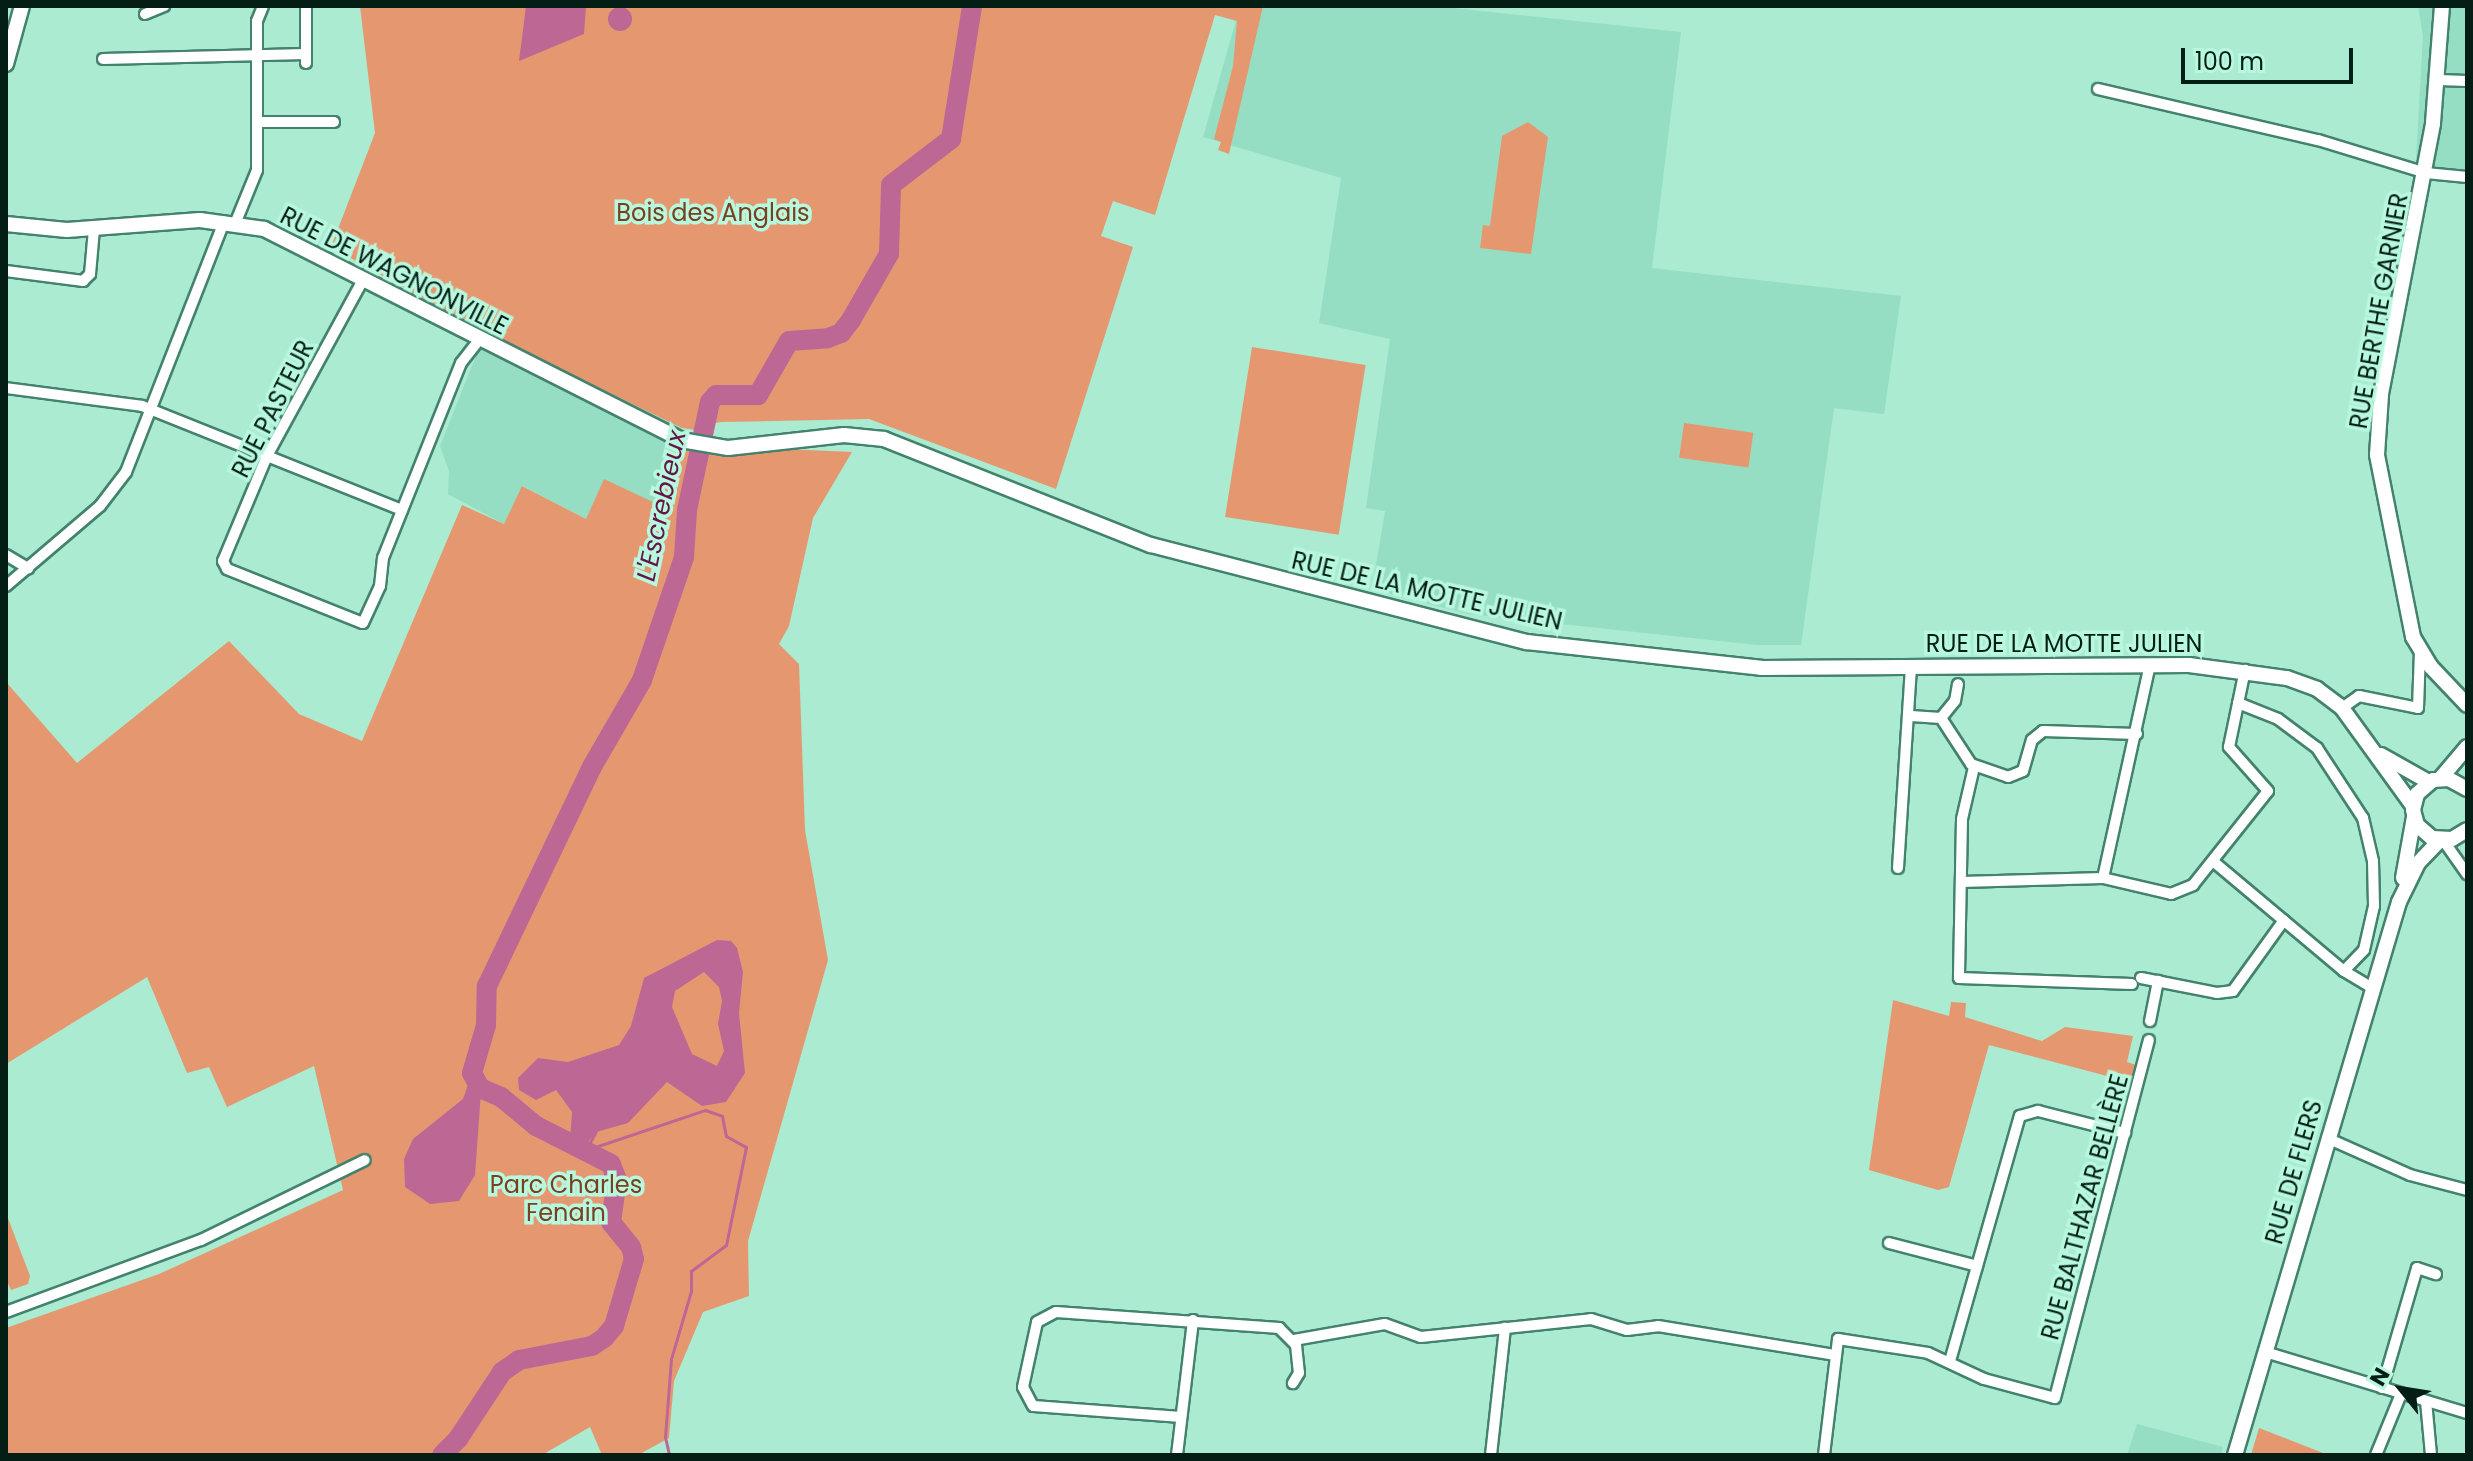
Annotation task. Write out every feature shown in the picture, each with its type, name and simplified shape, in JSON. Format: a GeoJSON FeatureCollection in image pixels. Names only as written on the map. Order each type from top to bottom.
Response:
{"type":"FeatureCollection","features":[{"type":"Feature","properties":{"kind":"street"},"geometry":{"type":"LineString","coordinates":[[6,64],[22,6]]}},
{"type":"Feature","properties":{"kind":"street"},"geometry":{"type":"LineString","coordinates":[[145,14],[164,6]]}},
{"type":"Feature","properties":{"kind":"street"},"geometry":{"type":"LineString","coordinates":[[6,586],[114,490],[152,410],[230,223],[256,174],[257,21],[263,6]]}},
{"type":"Feature","properties":{"kind":"street"},"geometry":{"type":"LineString","coordinates":[[103,59],[256,53],[306,58],[306,6]]}},
{"type":"Feature","properties":{"kind":"street","name":"RUE BERTHE GARNIER"},"geometry":{"type":"LineString","coordinates":[[2442,6],[2439,80],[2426,173],[2377,437],[2384,505],[2420,652],[2465,706]]}},
{"type":"Feature","properties":{"kind":"street"},"geometry":{"type":"LineString","coordinates":[[2439,80],[2467,81]]}},
{"type":"Feature","properties":{"kind":"street"},"geometry":{"type":"LineString","coordinates":[[2098,89],[2318,140],[2426,173],[2467,177]]}},
{"type":"Feature","properties":{"kind":"street"},"geometry":{"type":"LineString","coordinates":[[257,122],[334,122]]}},
{"type":"Feature","properties":{"kind":"street","name":"RUE DE WAGNONVILLE"},"geometry":{"type":"LineString","coordinates":[[6,224],[94,229],[230,223],[283,236],[480,339],[698,444]]}},
{"type":"Feature","properties":{"kind":"street"},"geometry":{"type":"LineString","coordinates":[[6,271],[83,281],[90,274],[94,229]]}},
{"type":"Feature","properties":{"kind":"street","name":"RUE PASTEUR"},"geometry":{"type":"LineString","coordinates":[[364,278],[267,456],[223,561],[227,569],[355,622],[366,620],[402,510]]}},
{"type":"Feature","properties":{"kind":"street"},"geometry":{"type":"LineString","coordinates":[[6,388],[152,410],[402,510],[463,357],[480,339]]}},
{"type":"Feature","properties":{"kind":"street","name":"RUE DE LA MOTTE JULIEN"},"geometry":{"type":"LineString","coordinates":[[698,444],[749,448],[844,435],[884,439],[1151,545],[1536,644],[1761,668],[2150,665],[2245,670],[2301,682],[2342,708],[2370,745],[2422,831],[2441,840]]}},
{"type":"Feature","properties":{"kind":"street"},"geometry":{"type":"LineString","coordinates":[[6,555],[28,568]]}},
{"type":"Feature","properties":{"kind":"street"},"geometry":{"type":"LineString","coordinates":[[2342,708],[2359,696],[2418,708],[2420,652]]}},
{"type":"Feature","properties":{"kind":"street"},"geometry":{"type":"LineString","coordinates":[[1898,868],[1911,716],[1911,665]]}},
{"type":"Feature","properties":{"kind":"street"},"geometry":{"type":"LineString","coordinates":[[2103,878],[2150,665]]}},
{"type":"Feature","properties":{"kind":"street"},"geometry":{"type":"LineString","coordinates":[[1961,882],[2103,878],[2176,893],[2193,885],[2268,791],[2230,751],[2245,670]]}},
{"type":"Feature","properties":{"kind":"street"},"geometry":{"type":"LineString","coordinates":[[1941,718],[1955,701],[1958,684]]}},
{"type":"Feature","properties":{"kind":"street"},"geometry":{"type":"LineString","coordinates":[[2238,703],[2278,719],[2317,748],[2363,818],[2373,861],[2374,906],[2364,950],[2344,971]]}},
{"type":"Feature","properties":{"kind":"street"},"geometry":{"type":"LineString","coordinates":[[1911,716],[1941,718]]}},
{"type":"Feature","properties":{"kind":"street"},"geometry":{"type":"LineString","coordinates":[[1941,718],[1974,767],[2017,777],[2032,740],[2043,731],[2137,734]]}},
{"type":"Feature","properties":{"kind":"street","name":"RUE DE LA MOTTE JULIEN"},"geometry":{"type":"LineString","coordinates":[[2370,745],[2399,769],[2467,789]]}},
{"type":"Feature","properties":{"kind":"street"},"geometry":{"type":"LineString","coordinates":[[2413,812],[2435,780],[2467,747]]}},
{"type":"Feature","properties":{"kind":"street"},"geometry":{"type":"LineString","coordinates":[[1974,767],[1962,813],[1959,978],[2158,981],[2217,993],[2233,991],[2284,920]]}},
{"type":"Feature","properties":{"kind":"street","name":"RUE DE FLERS"},"geometry":{"type":"LineString","coordinates":[[2235,1455],[2399,902],[2413,812]]}},
{"type":"Feature","properties":{"kind":"street"},"geometry":{"type":"LineString","coordinates":[[2467,830],[2441,840],[2467,874]]}},
{"type":"Feature","properties":{"kind":"street","name":"RUE DE FLERS"},"geometry":{"type":"LineString","coordinates":[[2399,902],[2418,863],[2441,840]]}},
{"type":"Feature","properties":{"kind":"street"},"geometry":{"type":"LineString","coordinates":[[2214,862],[2344,971],[2374,989]]}},
{"type":"Feature","properties":{"kind":"street"},"geometry":{"type":"LineString","coordinates":[[2150,1021],[2158,981]]}},
{"type":"Feature","properties":{"kind":"street","name":"RUE BALTHAZAR BELLÈRE"},"geometry":{"type":"LineString","coordinates":[[1950,1361],[1984,1379],[2055,1398],[2149,1040]]}},
{"type":"Feature","properties":{"kind":"street"},"geometry":{"type":"LineString","coordinates":[[1825,1453],[1838,1339],[1950,1361],[2020,1116],[2038,1111],[2125,1133]]}},
{"type":"Feature","properties":{"kind":"street"},"geometry":{"type":"LineString","coordinates":[[2327,1138],[2410,1175],[2467,1190]]}},
{"type":"Feature","properties":{"kind":"street"},"geometry":{"type":"LineString","coordinates":[[6,1312],[201,1240],[365,1160]]}},
{"type":"Feature","properties":{"kind":"street"},"geometry":{"type":"LineString","coordinates":[[1889,1243],[1977,1266]]}},
{"type":"Feature","properties":{"kind":"street"},"geometry":{"type":"LineString","coordinates":[[2382,1388],[2417,1268],[2436,1274]]}},
{"type":"Feature","properties":{"kind":"street"},"geometry":{"type":"LineString","coordinates":[[1181,1417],[1038,1408],[1027,1400],[1023,1387],[1033,1330],[1047,1314],[1193,1320],[1279,1328],[1294,1340],[1299,1370],[1293,1383]]}},
{"type":"Feature","properties":{"kind":"street"},"geometry":{"type":"LineString","coordinates":[[1294,1340],[1385,1324],[1416,1337],[1591,1319],[1627,1330],[1652,1326],[1836,1355]]}},
{"type":"Feature","properties":{"kind":"street"},"geometry":{"type":"LineString","coordinates":[[1177,1455],[1193,1320]]}},
{"type":"Feature","properties":{"kind":"street"},"geometry":{"type":"LineString","coordinates":[[1491,1455],[1505,1328]]}},
{"type":"Feature","properties":{"kind":"street"},"geometry":{"type":"LineString","coordinates":[[2265,1352],[2467,1413]]}},
{"type":"Feature","properties":{"kind":"street"},"geometry":{"type":"LineString","coordinates":[[2376,1455],[2401,1394]]}},
{"type":"Feature","properties":{"kind":"street"},"geometry":{"type":"LineString","coordinates":[[2426,1401],[2431,1455]]}},
{"type":"Feature","properties":{"kind":"shaded area"},"geometry":{"type":"Polygon","coordinates":[[[526,6],[586,6],[584,34],[519,61],[526,6]]]}},
{"type":"Feature","properties":{"kind":"shaded area"},"geometry":{"type":"Polygon","coordinates":[[[1240,6],[1434,6],[1681,32],[1652,268],[1901,296],[1884,414],[1834,408],[1801,645],[1757,645],[1468,614],[1372,589],[1385,511],[1366,508],[1390,339],[1319,323],[1341,178],[1203,137],[1240,6]]]}},
{"type":"Feature","properties":{"kind":"shaded area"},"geometry":{"type":"Polygon","coordinates":[[[2418,6],[2467,6],[2467,183],[2440,181],[2416,159],[2423,36],[2418,6]]]}},
{"type":"Feature","properties":{"kind":"shaded area"},"geometry":{"type":"Polygon","coordinates":[[[620,7],[631,14],[632,19],[625,30],[620,31],[609,24],[608,19],[615,8],[620,7]]]}},
{"type":"Feature","properties":{"kind":"shaded area"},"geometry":{"type":"Polygon","coordinates":[[[485,333],[682,428],[655,504],[586,519],[523,486],[504,524],[448,494],[449,471],[440,446],[485,333]]]}},
{"type":"Feature","properties":{"kind":"shaded area"},"geometry":{"type":"Polygon","coordinates":[[[717,940],[731,941],[737,948],[743,972],[739,1013],[745,1073],[726,1102],[702,1106],[667,1082],[628,1123],[596,1132],[583,1148],[570,1140],[572,1112],[556,1090],[536,1100],[519,1090],[518,1078],[538,1058],[568,1062],[619,1045],[631,1026],[644,978],[717,940]],[[704,972],[675,991],[672,1007],[692,1054],[717,1066],[724,1051],[718,1024],[722,1001],[719,987],[704,972]]]}},
{"type":"Feature","properties":{"kind":"shaded area"},"geometry":{"type":"Polygon","coordinates":[[[472,1073],[481,1092],[475,1175],[459,1201],[430,1204],[405,1187],[404,1159],[413,1139],[463,1099],[472,1073]]]}},
{"type":"Feature","properties":{"kind":"shaded area"},"geometry":{"type":"Polygon","coordinates":[[[2137,1424],[2223,1447],[2221,1455],[2127,1455],[2137,1424]]]}},
{"type":"Feature","properties":{"kind":"green space","name":"Bois des Anglais"},"geometry":{"type":"Polygon","coordinates":[[[360,6],[1263,6],[1229,154],[1218,150],[1221,142],[1214,139],[1233,66],[1237,21],[1215,15],[1155,215],[1113,201],[1101,236],[1133,247],[1056,489],[869,419],[721,422],[703,425],[702,431],[682,428],[485,333],[331,247],[375,133],[360,6]]]}},
{"type":"Feature","properties":{"kind":"green space"},"geometry":{"type":"Polygon","coordinates":[[[1528,122],[1548,137],[1531,254],[1480,248],[1483,225],[1490,226],[1502,136],[1528,122]]]}},
{"type":"Feature","properties":{"kind":"green space"},"geometry":{"type":"Polygon","coordinates":[[[1252,347],[1366,365],[1339,535],[1225,517],[1252,347]]]}},
{"type":"Feature","properties":{"kind":"green space"},"geometry":{"type":"Polygon","coordinates":[[[1684,423],[1753,433],[1748,467],[1679,458],[1684,423]]]}},
{"type":"Feature","properties":{"kind":"green space","name":"Parc Charles Fenain"},"geometry":{"type":"Polygon","coordinates":[[[677,444],[852,452],[813,518],[789,626],[779,644],[799,664],[805,830],[828,960],[748,1241],[749,1296],[703,1312],[674,1381],[669,1438],[638,1455],[602,1455],[590,1427],[542,1455],[6,1455],[6,1328],[159,1274],[343,1190],[314,1066],[227,1107],[209,1067],[187,1073],[147,977],[6,1064],[6,682],[77,763],[229,641],[299,714],[362,741],[462,505],[504,524],[522,486],[586,519],[604,479],[655,503],[677,444]]]}},
{"type":"Feature","properties":{"kind":"green space"},"geometry":{"type":"Polygon","coordinates":[[[1893,1000],[1949,1016],[1951,1002],[1966,1003],[1965,1017],[2042,1041],[2065,1027],[2133,1036],[2127,1062],[2136,1065],[2130,1082],[1989,1045],[1949,1187],[1938,1190],[1869,1170],[1893,1000]]]}},
{"type":"Feature","properties":{"kind":"green space"},"geometry":{"type":"Polygon","coordinates":[[[6,1213],[30,1276],[28,1284],[11,1290],[6,1279],[6,1213]]]}},
{"type":"Feature","properties":{"kind":"green space"},"geometry":{"type":"Polygon","coordinates":[[[2259,1428],[2318,1451],[2328,1455],[2251,1455],[2259,1428]]]}},
{"type":"Feature","properties":{"kind":"waterway","name":"L'Escrebieux"},"geometry":{"type":"LineString","coordinates":[[442,1455],[458,1439],[502,1372],[519,1360],[592,1346],[604,1338],[614,1326],[634,1259],[631,1247],[611,1222],[617,1180],[611,1164],[536,1126],[501,1097],[480,1088],[472,1073],[486,1025],[487,986],[593,765],[642,680],[684,557],[687,510],[710,402],[716,395],[758,395],[789,341],[828,338],[841,333],[851,320],[889,254],[891,185],[951,139],[972,6]]}},
{"type":"Feature","properties":{"kind":"waterway","name":"L'Escrebieux"},"geometry":{"type":"LineString","coordinates":[[596,1131],[586,1150],[705,1110],[722,1116],[726,1136],[746,1147],[726,1245],[691,1271],[691,1291],[671,1359],[665,1437],[669,1455]]}}]}
